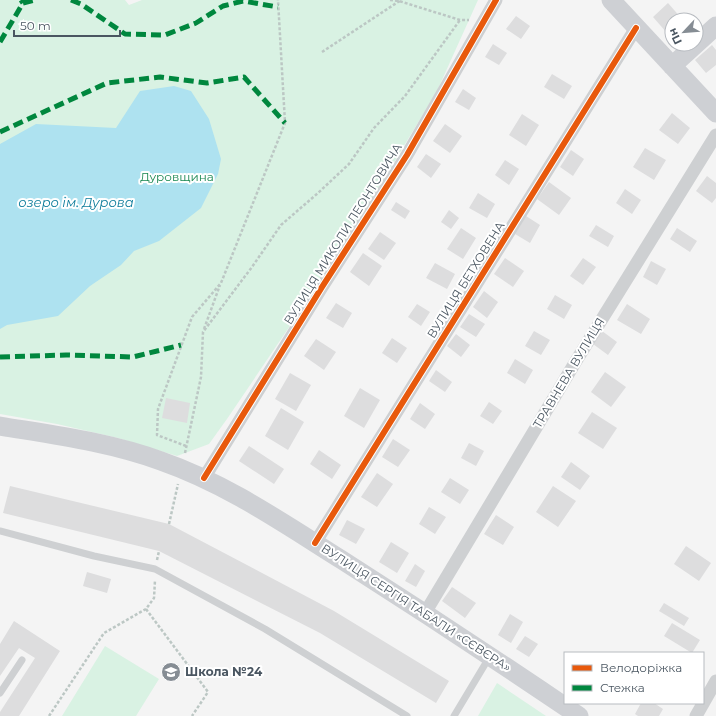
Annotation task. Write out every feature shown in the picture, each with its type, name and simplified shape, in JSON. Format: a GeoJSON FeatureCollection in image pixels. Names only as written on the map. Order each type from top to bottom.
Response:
{"type":"FeatureCollection","features":[{"type":"Feature","properties":{"kind":"main road"},"geometry":{"type":"LineString","coordinates":[[610,0],[716,113]]}},
{"type":"Feature","properties":{"kind":"main road"},"geometry":{"type":"LineString","coordinates":[[672,66],[716,26]]}},
{"type":"Feature","properties":{"kind":"main road","name":"ВУЛИЦЯ СЕРГІЯ ТАБАЛИ «СЄВЄРА»"},"geometry":{"type":"LineString","coordinates":[[0,426],[85,441],[131,452],[181,468],[232,492],[424,613],[576,715]]}},
{"type":"Feature","properties":{"kind":"street","name":"ВУЛИЦЯ МИКОЛИ ЛЕОНТОВИЧА"},"geometry":{"type":"LineString","coordinates":[[204,478],[322,287],[407,155],[496,0]]}},
{"type":"Feature","properties":{"kind":"street","name":"ВУЛИЦЯ БЕТХОВЕНА"},"geometry":{"type":"LineString","coordinates":[[315,543],[636,28]]}},
{"type":"Feature","properties":{"kind":"street","name":"ТРАВНЕВА ВУЛИЦЯ"},"geometry":{"type":"LineString","coordinates":[[424,613],[576,361],[716,136]]}},
{"type":"Feature","properties":{"kind":"street"},"geometry":{"type":"LineString","coordinates":[[704,702],[716,681]]}},
{"type":"Feature","properties":{"kind":"street"},"geometry":{"type":"LineString","coordinates":[[696,716],[703,704]]}},
{"type":"Feature","properties":{"kind":"lane"},"geometry":{"type":"LineString","coordinates":[[0,531],[94,556],[155,569],[265,629],[407,716]]}},
{"type":"Feature","properties":{"kind":"lane"},"geometry":{"type":"LineString","coordinates":[[454,716],[490,656]]}},
{"type":"Feature","properties":{"kind":"lane"},"geometry":{"type":"LineString","coordinates":[[0,693],[22,660]]}},
{"type":"Feature","properties":{"kind":"path"},"geometry":{"type":"LineString","coordinates":[[169,524],[201,377],[203,332],[285,123],[278,0]]}},
{"type":"Feature","properties":{"kind":"path"},"geometry":{"type":"LineString","coordinates":[[390,0],[400,1],[460,20],[484,20]]}},
{"type":"Feature","properties":{"kind":"path"},"geometry":{"type":"LineString","coordinates":[[322,52],[400,1]]}},
{"type":"Feature","properties":{"kind":"path"},"geometry":{"type":"LineString","coordinates":[[203,332],[252,267],[281,225],[349,164],[374,128],[405,96],[460,20]]}},
{"type":"Feature","properties":{"kind":"path"},"geometry":{"type":"LineString","coordinates":[[186,446],[157,436],[158,410],[192,317],[221,283]]}},
{"type":"Feature","properties":{"kind":"path"},"geometry":{"type":"LineString","coordinates":[[49,716],[104,633],[146,609],[154,598],[155,569]]}},
{"type":"Feature","properties":{"kind":"path"},"geometry":{"type":"LineString","coordinates":[[146,609],[208,692],[192,716]]}},
{"type":"Feature","properties":{"kind":"green space","name":"Дуровщина"},"geometry":{"type":"Polygon","coordinates":[[[0,0],[125,0],[129,5],[142,0],[478,0],[437,91],[340,252],[209,444],[177,456],[118,438],[57,424],[0,414],[0,0]]]}},
{"type":"Feature","properties":{"kind":"green space"},"geometry":{"type":"Polygon","coordinates":[[[105,646],[159,679],[136,716],[62,716],[105,646]]]}},
{"type":"Feature","properties":{"kind":"green space"},"geometry":{"type":"Polygon","coordinates":[[[497,683],[546,716],[478,716],[497,683]]]}},
{"type":"Feature","properties":{"kind":"water","name":"озеро ім. Дурова"},"geometry":{"type":"Polygon","coordinates":[[[174,86],[191,91],[209,119],[221,159],[218,174],[201,208],[159,241],[134,251],[121,265],[90,286],[58,316],[7,325],[0,329],[0,144],[36,124],[116,128],[140,91],[174,86]]]}},
{"type":"Feature","properties":{"kind":"building"},"geometry":{"type":"Polygon","coordinates":[[[668,3],[676,12],[664,12],[664,30],[653,17],[668,3]]]}},
{"type":"Feature","properties":{"kind":"building"},"geometry":{"type":"Polygon","coordinates":[[[516,16],[530,26],[521,39],[506,29],[516,16]]]}},
{"type":"Feature","properties":{"kind":"building"},"geometry":{"type":"Polygon","coordinates":[[[493,44],[507,53],[499,65],[485,57],[493,44]]]}},
{"type":"Feature","properties":{"kind":"building"},"geometry":{"type":"Polygon","coordinates":[[[712,45],[716,50],[716,65],[706,73],[695,60],[712,45]]]}},
{"type":"Feature","properties":{"kind":"building"},"geometry":{"type":"Polygon","coordinates":[[[552,74],[572,86],[564,99],[544,87],[552,74]]]}},
{"type":"Feature","properties":{"kind":"building"},"geometry":{"type":"Polygon","coordinates":[[[463,89],[476,98],[469,110],[455,102],[463,89]]]}},
{"type":"Feature","properties":{"kind":"building"},"geometry":{"type":"Polygon","coordinates":[[[672,113],[690,128],[678,144],[659,130],[672,113]]]}},
{"type":"Feature","properties":{"kind":"building"},"geometry":{"type":"Polygon","coordinates":[[[522,114],[539,125],[526,146],[509,135],[522,114]]]}},
{"type":"Feature","properties":{"kind":"building"},"geometry":{"type":"Polygon","coordinates":[[[445,124],[462,136],[450,153],[433,141],[445,124]]]}},
{"type":"Feature","properties":{"kind":"building"},"geometry":{"type":"Polygon","coordinates":[[[645,148],[666,160],[654,180],[633,167],[645,148]]]}},
{"type":"Feature","properties":{"kind":"building"},"geometry":{"type":"Polygon","coordinates":[[[571,150],[584,159],[573,176],[560,167],[571,150]]]}},
{"type":"Feature","properties":{"kind":"building"},"geometry":{"type":"Polygon","coordinates":[[[426,154],[441,164],[431,178],[417,167],[426,154]]]}},
{"type":"Feature","properties":{"kind":"building"},"geometry":{"type":"Polygon","coordinates":[[[505,160],[519,169],[509,185],[495,175],[505,160]]]}},
{"type":"Feature","properties":{"kind":"building"},"geometry":{"type":"Polygon","coordinates":[[[707,176],[716,183],[716,198],[712,203],[696,191],[707,176]]]}},
{"type":"Feature","properties":{"kind":"building"},"geometry":{"type":"Polygon","coordinates":[[[549,182],[571,198],[559,215],[537,199],[549,182]]]}},
{"type":"Feature","properties":{"kind":"building"},"geometry":{"type":"Polygon","coordinates":[[[625,189],[641,200],[632,214],[616,203],[625,189]]]}},
{"type":"Feature","properties":{"kind":"building"},"geometry":{"type":"Polygon","coordinates":[[[478,193],[495,204],[487,218],[469,208],[478,193]]]}},
{"type":"Feature","properties":{"kind":"building"},"geometry":{"type":"Polygon","coordinates":[[[396,202],[410,211],[405,219],[391,210],[396,202]]]}},
{"type":"Feature","properties":{"kind":"building"},"geometry":{"type":"Polygon","coordinates":[[[449,210],[459,218],[451,229],[441,222],[449,210]]]}},
{"type":"Feature","properties":{"kind":"building"},"geometry":{"type":"Polygon","coordinates":[[[526,216],[540,225],[530,243],[515,234],[526,216]]]}},
{"type":"Feature","properties":{"kind":"building"},"geometry":{"type":"Polygon","coordinates":[[[596,225],[614,236],[608,247],[589,236],[596,225]]]}},
{"type":"Feature","properties":{"kind":"building"},"geometry":{"type":"Polygon","coordinates":[[[461,228],[476,238],[463,259],[447,249],[461,228]]]}},
{"type":"Feature","properties":{"kind":"building"},"geometry":{"type":"Polygon","coordinates":[[[677,228],[697,241],[690,252],[670,239],[677,228]]]}},
{"type":"Feature","properties":{"kind":"building"},"geometry":{"type":"Polygon","coordinates":[[[380,232],[396,243],[384,260],[368,249],[380,232]]]}},
{"type":"Feature","properties":{"kind":"building"},"geometry":{"type":"Polygon","coordinates":[[[363,253],[382,266],[369,286],[350,272],[363,253]]]}},
{"type":"Feature","properties":{"kind":"building"},"geometry":{"type":"Polygon","coordinates":[[[505,258],[524,271],[513,287],[494,274],[505,258]]]}},
{"type":"Feature","properties":{"kind":"building"},"geometry":{"type":"Polygon","coordinates":[[[583,258],[596,267],[583,285],[570,276],[583,258]]]}},
{"type":"Feature","properties":{"kind":"building"},"geometry":{"type":"Polygon","coordinates":[[[651,261],[666,269],[657,285],[643,277],[651,261]]]}},
{"type":"Feature","properties":{"kind":"building"},"geometry":{"type":"Polygon","coordinates":[[[435,263],[455,274],[447,289],[426,278],[435,263]]]}},
{"type":"Feature","properties":{"kind":"building"},"geometry":{"type":"Polygon","coordinates":[[[484,291],[498,302],[487,318],[473,307],[484,291]]]}},
{"type":"Feature","properties":{"kind":"building"},"geometry":{"type":"Polygon","coordinates":[[[555,295],[572,305],[564,319],[547,309],[555,295]]]}},
{"type":"Feature","properties":{"kind":"building"},"geometry":{"type":"Polygon","coordinates":[[[336,303],[352,313],[343,328],[326,318],[336,303]]]}},
{"type":"Feature","properties":{"kind":"building"},"geometry":{"type":"Polygon","coordinates":[[[417,304],[430,312],[421,326],[408,317],[417,304]]]}},
{"type":"Feature","properties":{"kind":"building"},"geometry":{"type":"Polygon","coordinates":[[[627,304],[650,319],[641,334],[617,320],[627,304]]]}},
{"type":"Feature","properties":{"kind":"building"},"geometry":{"type":"Polygon","coordinates":[[[469,314],[485,324],[476,337],[460,327],[469,314]]]}},
{"type":"Feature","properties":{"kind":"building"},"geometry":{"type":"Polygon","coordinates":[[[534,331],[550,340],[541,355],[525,346],[534,331]]]}},
{"type":"Feature","properties":{"kind":"building"},"geometry":{"type":"Polygon","coordinates":[[[602,331],[617,342],[608,355],[593,344],[602,331]]]}},
{"type":"Feature","properties":{"kind":"building"},"geometry":{"type":"Polygon","coordinates":[[[456,334],[470,345],[461,357],[447,346],[456,334]]]}},
{"type":"Feature","properties":{"kind":"building"},"geometry":{"type":"Polygon","coordinates":[[[392,338],[407,348],[397,363],[382,353],[392,338]]]}},
{"type":"Feature","properties":{"kind":"building"},"geometry":{"type":"Polygon","coordinates":[[[316,339],[336,352],[324,370],[304,356],[316,339]]]}},
{"type":"Feature","properties":{"kind":"building"},"geometry":{"type":"Polygon","coordinates":[[[515,359],[533,370],[525,384],[507,373],[515,359]]]}},
{"type":"Feature","properties":{"kind":"building"},"geometry":{"type":"Polygon","coordinates":[[[436,370],[452,382],[445,392],[429,381],[436,370]]]}},
{"type":"Feature","properties":{"kind":"building"},"geometry":{"type":"Polygon","coordinates":[[[605,372],[626,387],[611,407],[591,392],[605,372]]]}},
{"type":"Feature","properties":{"kind":"building"},"geometry":{"type":"Polygon","coordinates":[[[290,373],[311,385],[296,411],[275,399],[290,373]]]}},
{"type":"Feature","properties":{"kind":"building"},"geometry":{"type":"Polygon","coordinates":[[[360,388],[380,400],[364,428],[344,416],[360,388]]]}},
{"type":"Feature","properties":{"kind":"building"},"geometry":{"type":"Polygon","coordinates":[[[166,398],[190,403],[187,423],[162,418],[166,398]]]}},
{"type":"Feature","properties":{"kind":"building"},"geometry":{"type":"Polygon","coordinates":[[[489,402],[502,411],[493,424],[480,416],[489,402]]]}},
{"type":"Feature","properties":{"kind":"building"},"geometry":{"type":"Polygon","coordinates":[[[420,403],[435,414],[425,429],[410,419],[420,403]]]}},
{"type":"Feature","properties":{"kind":"building"},"geometry":{"type":"Polygon","coordinates":[[[281,408],[304,422],[288,450],[265,436],[281,408]]]}},
{"type":"Feature","properties":{"kind":"building"},"geometry":{"type":"Polygon","coordinates":[[[592,412],[617,428],[603,449],[578,433],[592,412]]]}},
{"type":"Feature","properties":{"kind":"building"},"geometry":{"type":"Polygon","coordinates":[[[393,439],[410,450],[398,467],[382,457],[393,439]]]}},
{"type":"Feature","properties":{"kind":"building"},"geometry":{"type":"Polygon","coordinates":[[[469,443],[484,451],[476,466],[461,458],[469,443]]]}},
{"type":"Feature","properties":{"kind":"building"},"geometry":{"type":"Polygon","coordinates":[[[249,446],[284,469],[274,484],[239,461],[249,446]]]}},
{"type":"Feature","properties":{"kind":"building"},"geometry":{"type":"Polygon","coordinates":[[[319,450],[341,465],[332,479],[310,464],[319,450]]]}},
{"type":"Feature","properties":{"kind":"building"},"geometry":{"type":"Polygon","coordinates":[[[571,462],[590,476],[580,490],[561,477],[571,462]]]}},
{"type":"Feature","properties":{"kind":"building"},"geometry":{"type":"Polygon","coordinates":[[[377,473],[393,484],[377,507],[361,497],[377,473]]]}},
{"type":"Feature","properties":{"kind":"building"},"geometry":{"type":"Polygon","coordinates":[[[450,478],[469,490],[460,504],[441,492],[450,478]]]}},
{"type":"Feature","properties":{"kind":"building"},"geometry":{"type":"Polygon","coordinates":[[[10,486],[169,524],[334,611],[449,681],[436,703],[320,633],[159,551],[3,513],[10,486]]]}},
{"type":"Feature","properties":{"kind":"building"},"geometry":{"type":"Polygon","coordinates":[[[553,486],[576,501],[558,527],[536,512],[553,486]]]}},
{"type":"Feature","properties":{"kind":"building"},"geometry":{"type":"Polygon","coordinates":[[[429,507],[446,517],[435,534],[419,524],[429,507]]]}},
{"type":"Feature","properties":{"kind":"building"},"geometry":{"type":"Polygon","coordinates":[[[496,515],[514,527],[503,545],[484,534],[496,515]]]}},
{"type":"Feature","properties":{"kind":"building"},"geometry":{"type":"Polygon","coordinates":[[[347,520],[365,529],[356,544],[339,535],[347,520]]]}},
{"type":"Feature","properties":{"kind":"building"},"geometry":{"type":"Polygon","coordinates":[[[391,542],[409,553],[397,573],[379,562],[391,542]]]}},
{"type":"Feature","properties":{"kind":"building"},"geometry":{"type":"Polygon","coordinates":[[[686,546],[711,563],[699,581],[674,564],[686,546]]]}},
{"type":"Feature","properties":{"kind":"building"},"geometry":{"type":"Polygon","coordinates":[[[415,564],[425,571],[416,587],[405,581],[415,564]]]}},
{"type":"Feature","properties":{"kind":"building"},"geometry":{"type":"Polygon","coordinates":[[[87,572],[111,579],[107,593],[83,586],[87,572]]]}},
{"type":"Feature","properties":{"kind":"building"},"geometry":{"type":"Polygon","coordinates":[[[452,587],[476,603],[465,618],[442,601],[452,587]]]}},
{"type":"Feature","properties":{"kind":"building"},"geometry":{"type":"Polygon","coordinates":[[[664,603],[689,618],[684,626],[659,611],[664,603]]]}},
{"type":"Feature","properties":{"kind":"building"},"geometry":{"type":"Polygon","coordinates":[[[510,614],[523,622],[511,643],[498,635],[510,614]]]}},
{"type":"Feature","properties":{"kind":"building"},"geometry":{"type":"Polygon","coordinates":[[[14,621],[60,651],[19,716],[0,716],[0,712],[35,658],[19,648],[0,676],[0,644],[14,621]]]}},
{"type":"Feature","properties":{"kind":"building"},"geometry":{"type":"Polygon","coordinates":[[[672,623],[700,640],[693,652],[690,652],[664,636],[672,623]]]}},
{"type":"Feature","properties":{"kind":"building"},"geometry":{"type":"Polygon","coordinates":[[[525,636],[538,644],[529,657],[516,649],[525,636]]]}},
{"type":"Feature","properties":{"kind":"building"},"geometry":{"type":"Polygon","coordinates":[[[640,704],[656,704],[663,709],[659,716],[638,716],[635,714],[640,704]]]}},
{"type":"Feature","properties":{"kind":"marked path"},"geometry":{"type":"LineString","coordinates":[[0,42],[23,3],[21,0]]}},
{"type":"Feature","properties":{"kind":"marked path"},"geometry":{"type":"LineString","coordinates":[[23,3],[35,0]]}},
{"type":"Feature","properties":{"kind":"marked path"},"geometry":{"type":"LineString","coordinates":[[71,0],[81,4],[125,34],[165,35],[196,23],[223,6],[243,1],[278,7]]}},
{"type":"Feature","properties":{"kind":"marked path"},"geometry":{"type":"LineString","coordinates":[[0,132],[107,83],[160,77],[207,83],[244,77],[285,123]]}},
{"type":"Feature","properties":{"kind":"marked path"},"geometry":{"type":"LineString","coordinates":[[0,357],[66,355],[133,357],[181,345]]}},
{"type":"Feature","properties":{"kind":"cycle path"},"geometry":{"type":"LineString","coordinates":[[204,478],[322,287],[407,155],[496,0]]}},
{"type":"Feature","properties":{"kind":"cycle path"},"geometry":{"type":"LineString","coordinates":[[315,543],[636,28]]}},
{"type":"Feature","properties":{"kind":"place","name":"Школа №24"},"geometry":{"type":"Point","coordinates":[171,672]}}]}
